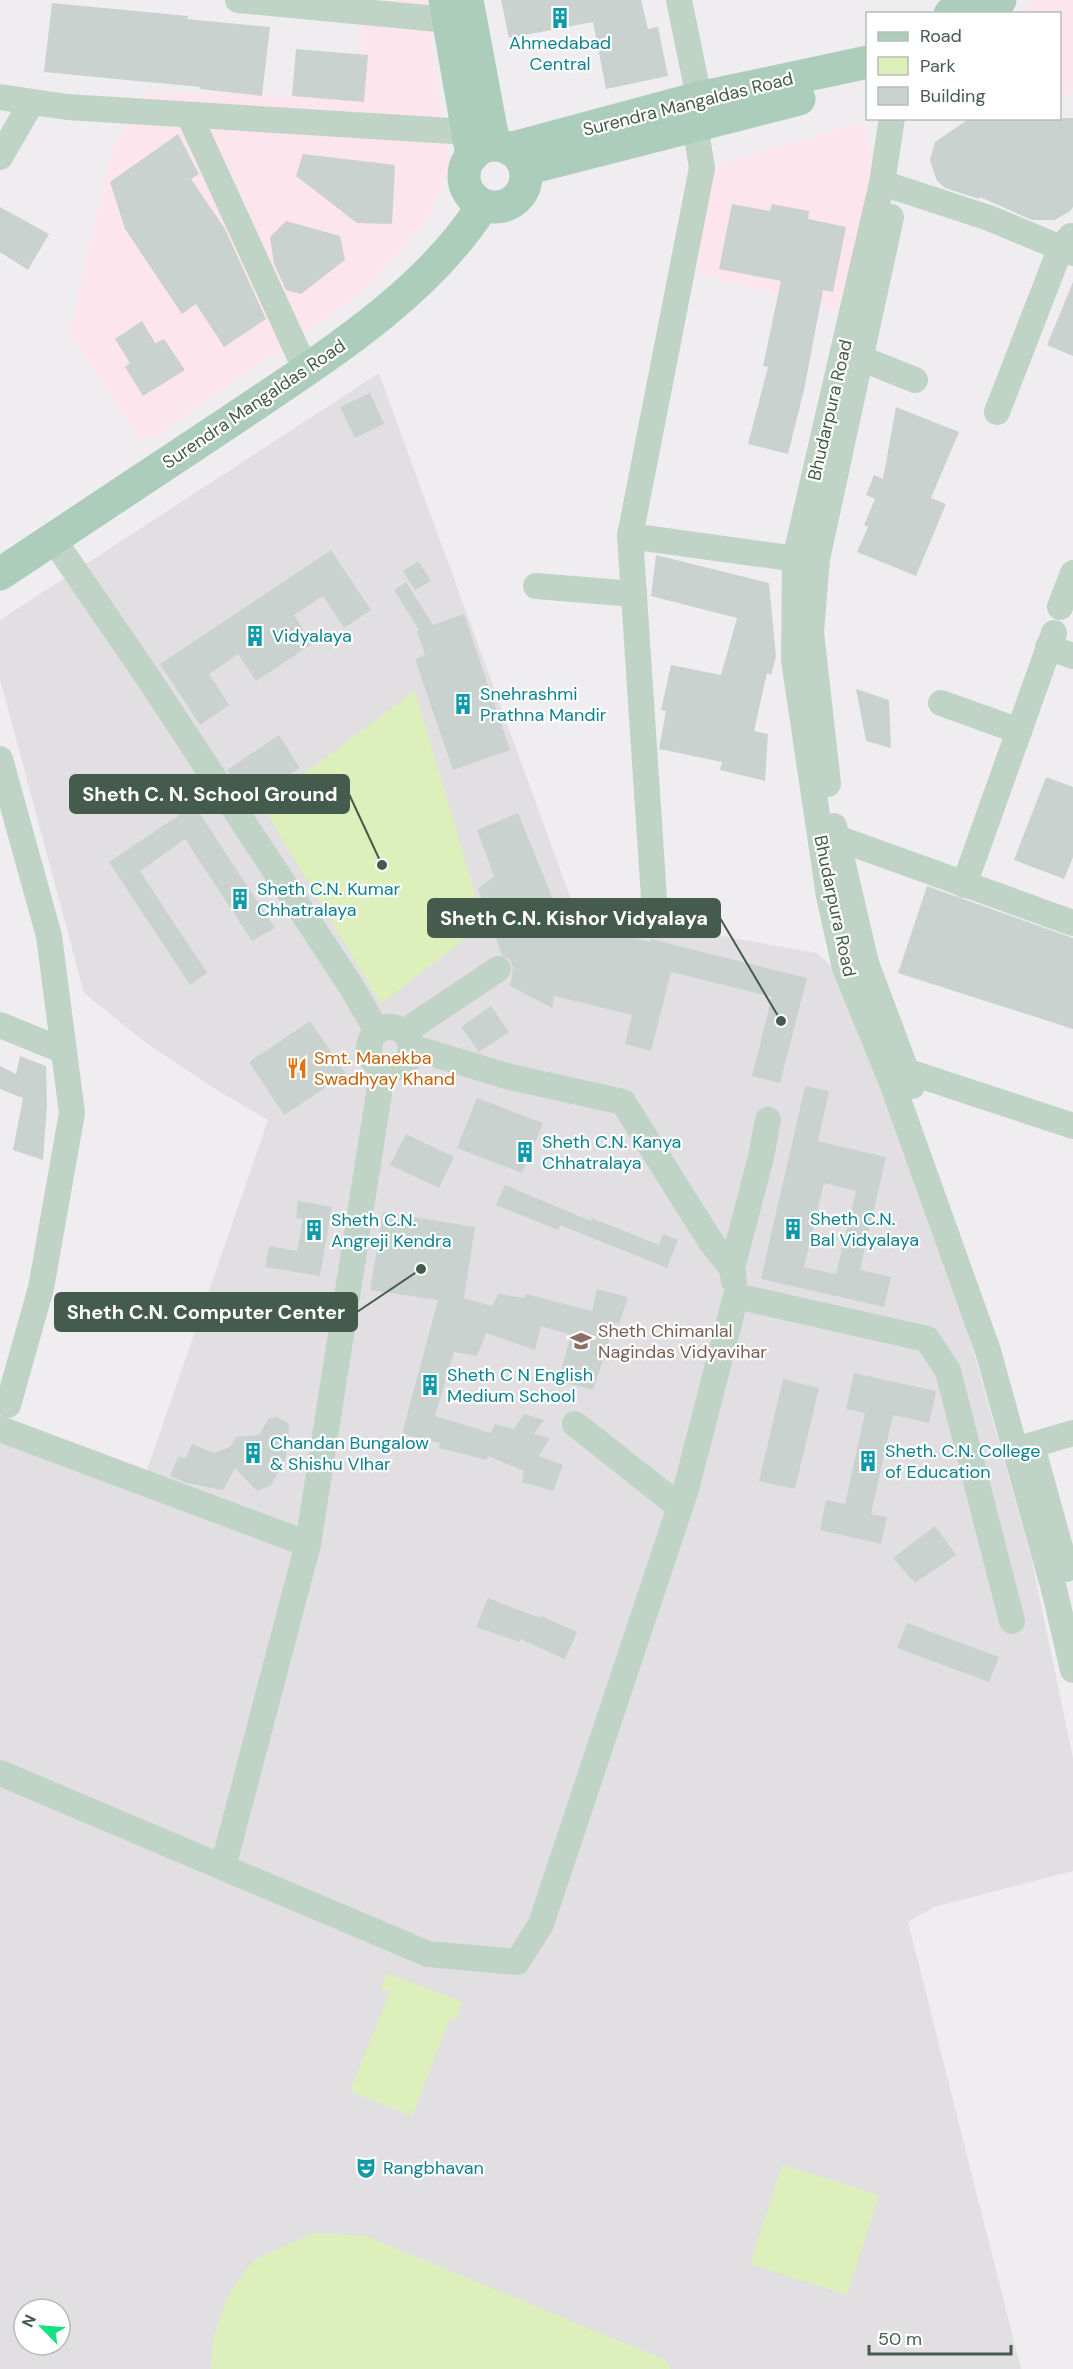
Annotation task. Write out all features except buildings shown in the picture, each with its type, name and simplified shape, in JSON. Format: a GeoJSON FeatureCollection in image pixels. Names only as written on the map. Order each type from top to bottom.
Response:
{"type":"FeatureCollection","features":[{"type":"Feature","properties":{"kind":"main road"},"geometry":{"type":"LineString","coordinates":[[952,12],[965,0]]}},
{"type":"Feature","properties":{"kind":"main road"},"geometry":{"type":"LineString","coordinates":[[987,12],[1000,0]]}},
{"type":"Feature","properties":{"kind":"main road"},"geometry":{"type":"LineString","coordinates":[[453,7],[494,150],[526,178],[523,189],[516,199],[506,206],[495,208],[475,197],[464,171],[494,150]]}},
{"type":"Feature","properties":{"kind":"main road","name":"Surendra Mangaldas Road"},"geometry":{"type":"LineString","coordinates":[[697,112],[866,62]]}},
{"type":"Feature","properties":{"kind":"main road","name":"Surendra Mangaldas Road"},"geometry":{"type":"LineString","coordinates":[[494,150],[866,82]]}},
{"type":"Feature","properties":{"kind":"main road","name":"Surendra Mangaldas Road"},"geometry":{"type":"LineString","coordinates":[[0,553],[330,334],[409,268],[475,197]]}},
{"type":"Feature","properties":{"kind":"main road","name":"Surendra Mangaldas Road"},"geometry":{"type":"LineString","coordinates":[[0,574],[340,348],[420,280],[468,230],[475,197]]}},
{"type":"Feature","properties":{"kind":"street"},"geometry":{"type":"LineString","coordinates":[[238,0],[453,7]]}},
{"type":"Feature","properties":{"kind":"street"},"geometry":{"type":"LineString","coordinates":[[655,913],[630,536],[702,168],[697,112],[679,0]]}},
{"type":"Feature","properties":{"kind":"street"},"geometry":{"type":"LineString","coordinates":[[0,97],[67,107],[189,115],[494,150]]}},
{"type":"Feature","properties":{"kind":"street"},"geometry":{"type":"LineString","coordinates":[[0,157],[32,102]]}},
{"type":"Feature","properties":{"kind":"street"},"geometry":{"type":"LineString","coordinates":[[189,115],[299,355]]}},
{"type":"Feature","properties":{"kind":"street","name":"Bhudarpura Road"},"geometry":{"type":"LineString","coordinates":[[806,560],[860,358],[890,185],[892,120]]}},
{"type":"Feature","properties":{"kind":"street","name":"Bhudarpura Road"},"geometry":{"type":"LineString","coordinates":[[907,120],[890,185],[806,560],[831,807],[828,837],[898,1072],[958,1243],[993,1319],[1073,1670]]}},
{"type":"Feature","properties":{"kind":"street"},"geometry":{"type":"LineString","coordinates":[[890,185],[1069,245],[997,412]]}},
{"type":"Feature","properties":{"kind":"street"},"geometry":{"type":"LineString","coordinates":[[860,358],[915,380]]}},
{"type":"Feature","properties":{"kind":"street"},"geometry":{"type":"LineString","coordinates":[[630,536],[806,560]]}},
{"type":"Feature","properties":{"kind":"street"},"geometry":{"type":"LineString","coordinates":[[53,539],[149,679],[351,986],[377,1031]]}},
{"type":"Feature","properties":{"kind":"street"},"geometry":{"type":"LineString","coordinates":[[1060,607],[1073,573]]}},
{"type":"Feature","properties":{"kind":"street"},"geometry":{"type":"LineString","coordinates":[[536,586],[634,594]]}},
{"type":"Feature","properties":{"kind":"street"},"geometry":{"type":"LineString","coordinates":[[964,885],[1051,640],[1073,656]]}},
{"type":"Feature","properties":{"kind":"street"},"geometry":{"type":"LineString","coordinates":[[941,703],[1018,731]]}},
{"type":"Feature","properties":{"kind":"street"},"geometry":{"type":"LineString","coordinates":[[0,759],[49,936],[72,1113],[41,1287],[9,1362],[8,1405]]}},
{"type":"Feature","properties":{"kind":"street"},"geometry":{"type":"LineString","coordinates":[[828,837],[1073,923]]}},
{"type":"Feature","properties":{"kind":"street"},"geometry":{"type":"LineString","coordinates":[[498,969],[407,1040],[405,1062],[399,1067],[383,1068],[376,1064],[369,1050],[370,1041],[377,1031],[389,1027],[407,1040],[510,1077],[623,1102],[711,1242],[732,1268]]}},
{"type":"Feature","properties":{"kind":"street"},"geometry":{"type":"LineString","coordinates":[[0,1025],[64,1051]]}},
{"type":"Feature","properties":{"kind":"street"},"geometry":{"type":"LineString","coordinates":[[223,1867],[308,1544],[383,1068]]}},
{"type":"Feature","properties":{"kind":"street"},"geometry":{"type":"LineString","coordinates":[[898,1072],[1073,1126]]}},
{"type":"Feature","properties":{"kind":"street"},"geometry":{"type":"LineString","coordinates":[[0,1773],[428,1954],[517,1962],[541,1924],[680,1508],[736,1296],[732,1268],[761,1157],[768,1120]]}},
{"type":"Feature","properties":{"kind":"street"},"geometry":{"type":"LineString","coordinates":[[736,1296],[927,1339],[948,1371],[1012,1621]]}},
{"type":"Feature","properties":{"kind":"street"},"geometry":{"type":"LineString","coordinates":[[575,1424],[680,1508]]}},
{"type":"Feature","properties":{"kind":"street"},"geometry":{"type":"LineString","coordinates":[[0,1429],[308,1544]]}},
{"type":"Feature","properties":{"kind":"street"},"geometry":{"type":"LineString","coordinates":[[1023,1447],[1073,1434]]}},
{"type":"Feature","properties":{"kind":"street","name":"Bhudarpura Road"},"geometry":{"type":"LineString","coordinates":[[1023,1447],[1052,1515],[1073,1599]]}},
{"type":"Feature","properties":{"kind":"shaded area"},"geometry":{"type":"Polygon","coordinates":[[[359,0],[426,0],[441,111],[451,163],[427,221],[363,292],[157,435],[140,440],[69,334],[112,149],[148,91],[364,98],[359,0]]]}},
{"type":"Feature","properties":{"kind":"shaded area"},"geometry":{"type":"Polygon","coordinates":[[[1035,0],[1073,0],[1073,90],[1061,103],[1061,12],[1022,12],[1035,0]]]}},
{"type":"Feature","properties":{"kind":"shaded area"},"geometry":{"type":"Polygon","coordinates":[[[864,122],[878,182],[854,313],[696,274],[712,166],[864,122]]]}},
{"type":"Feature","properties":{"kind":"shaded area","name":"Sheth Chimanlal Nagindas Vidyavihar"},"geometry":{"type":"Polygon","coordinates":[[[379,373],[575,910],[817,953],[843,977],[949,1264],[1031,1557],[1073,1758],[1073,1871],[934,1907],[908,1922],[1021,2369],[0,2369],[0,1417],[146,1473],[268,1120],[212,1087],[146,1043],[84,993],[0,679],[0,620],[379,373]]]}},
{"type":"Feature","properties":{"kind":"green space"},"geometry":{"type":"Polygon","coordinates":[[[415,691],[484,924],[381,1004],[262,805],[415,691]]]}},
{"type":"Feature","properties":{"kind":"green space"},"geometry":{"type":"Polygon","coordinates":[[[387,1973],[462,2002],[456,2019],[451,2017],[412,2116],[350,2091],[390,1992],[381,1988],[387,1973]]]}},
{"type":"Feature","properties":{"kind":"green space"},"geometry":{"type":"Polygon","coordinates":[[[782,2165],[879,2195],[847,2295],[750,2264],[782,2165]]]}},
{"type":"Feature","properties":{"kind":"green space"},"geometry":{"type":"Polygon","coordinates":[[[314,2233],[366,2236],[665,2360],[671,2369],[211,2369],[213,2339],[229,2293],[254,2260],[314,2233]]]}},
{"type":"Feature","properties":{"kind":"place","name":"Ahmedabad Central"},"geometry":{"type":"Point","coordinates":[560,18]}},
{"type":"Feature","properties":{"kind":"place","name":"Vidyalaya"},"geometry":{"type":"Point","coordinates":[255,636]}},
{"type":"Feature","properties":{"kind":"place","name":"Snehrashmi Prathna Mandir"},"geometry":{"type":"Point","coordinates":[463,704]}},
{"type":"Feature","properties":{"kind":"place","name":"Sheth C. N. School Ground"},"geometry":{"type":"Point","coordinates":[382,865]}},
{"type":"Feature","properties":{"kind":"place","name":"Sheth C.N. Kumar Chhatralaya"},"geometry":{"type":"Point","coordinates":[240,899]}},
{"type":"Feature","properties":{"kind":"place","name":"Sheth C.N. Kishor Vidyalaya"},"geometry":{"type":"Point","coordinates":[781,1021]}},
{"type":"Feature","properties":{"kind":"place","name":"Smt. Manekba Swadhyay Khand"},"geometry":{"type":"Point","coordinates":[297,1068]}},
{"type":"Feature","properties":{"kind":"place","name":"Sheth C.N. Kanya Chhatralaya"},"geometry":{"type":"Point","coordinates":[525,1152]}},
{"type":"Feature","properties":{"kind":"place","name":"Sheth C.N. Bal Vidyalaya"},"geometry":{"type":"Point","coordinates":[793,1229]}},
{"type":"Feature","properties":{"kind":"place","name":"Sheth C.N. Angreji Kendra"},"geometry":{"type":"Point","coordinates":[314,1230]}},
{"type":"Feature","properties":{"kind":"place","name":"Sheth C.N. Computer Center"},"geometry":{"type":"Point","coordinates":[421,1269]}},
{"type":"Feature","properties":{"kind":"place","name":"Sheth Chimanlal Nagindas Vidyavihar"},"geometry":{"type":"Point","coordinates":[581,1341]}},
{"type":"Feature","properties":{"kind":"place","name":"Sheth C N English Medium School"},"geometry":{"type":"Point","coordinates":[430,1385]}},
{"type":"Feature","properties":{"kind":"place","name":"Chandan Bungalow & Shishu VIhar"},"geometry":{"type":"Point","coordinates":[253,1453]}},
{"type":"Feature","properties":{"kind":"place","name":"Sheth. C.N. College of Education"},"geometry":{"type":"Point","coordinates":[868,1461]}},
{"type":"Feature","properties":{"kind":"place","name":"Rangbhavan"},"geometry":{"type":"Point","coordinates":[366,2168]}}]}
